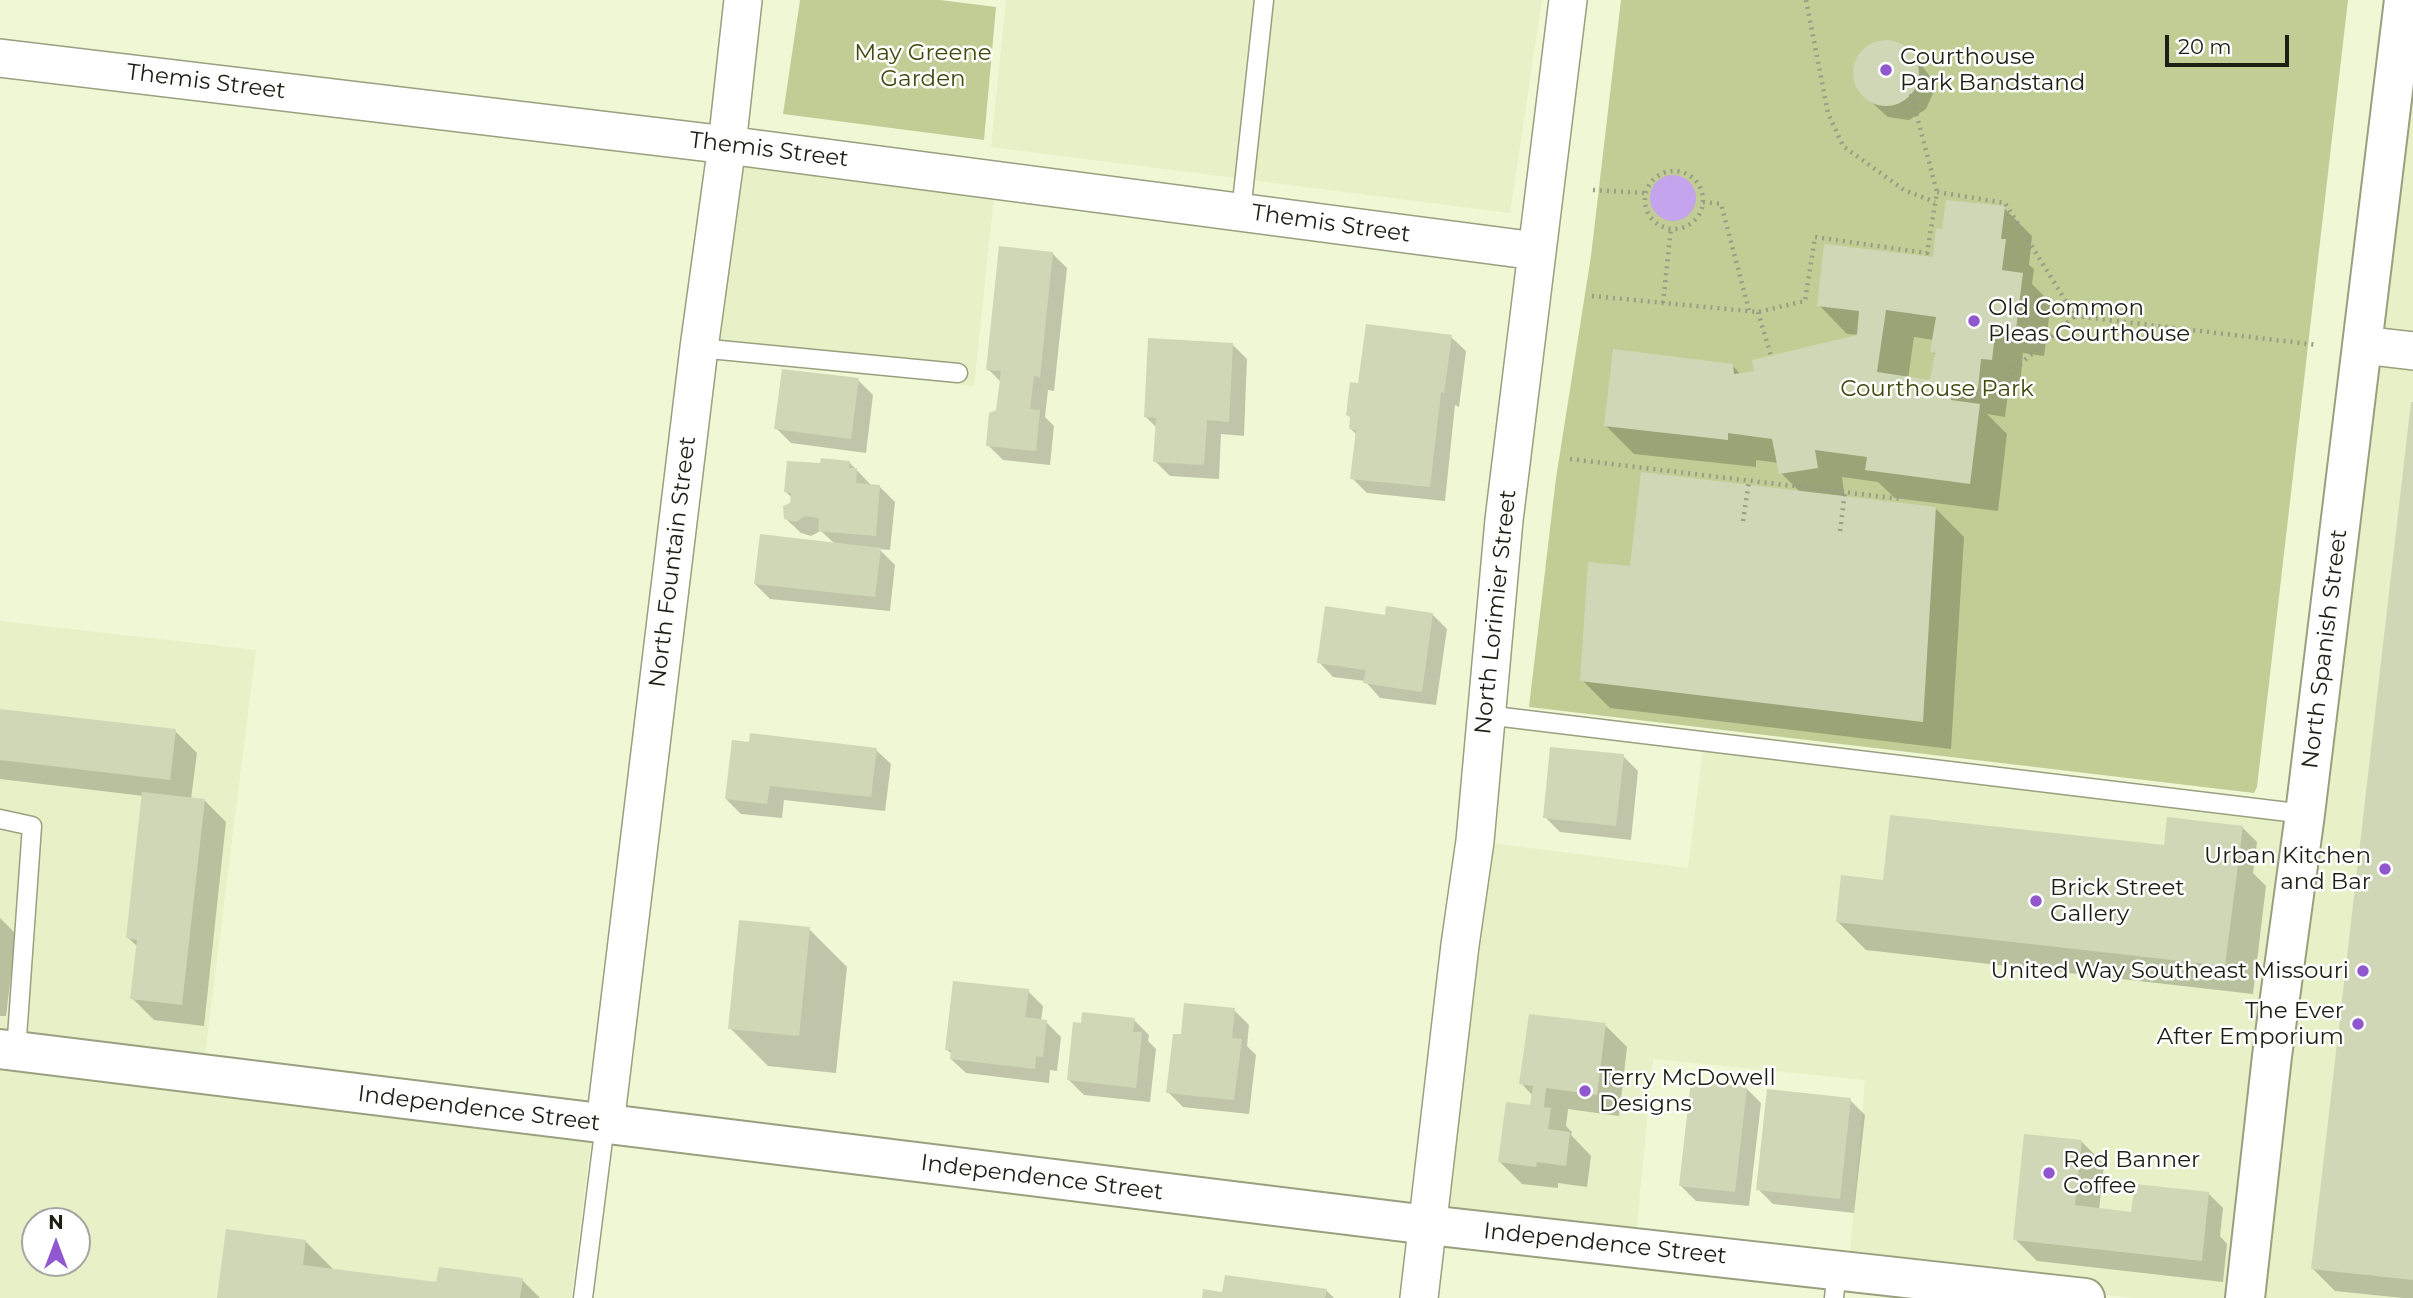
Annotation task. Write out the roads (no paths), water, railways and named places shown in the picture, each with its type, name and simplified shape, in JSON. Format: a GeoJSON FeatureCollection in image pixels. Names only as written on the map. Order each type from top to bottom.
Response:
{"type":"FeatureCollection","features":[{"type":"Feature","properties":{"kind":"street","name":"North Fountain Street"},"geometry":{"type":"LineString","coordinates":[[605,1124],[743,0]]}},
{"type":"Feature","properties":{"kind":"street","name":"North Lorimier Street"},"geometry":{"type":"LineString","coordinates":[[1419,1298],[1460,945],[1475,841],[1504,520],[1568,0]]}},
{"type":"Feature","properties":{"kind":"street","name":"North Spanish Street"},"geometry":{"type":"LineString","coordinates":[[2245,1298],[2272,1056],[2305,814],[2404,0]]}},
{"type":"Feature","properties":{"kind":"street","name":"Themis Street"},"geometry":{"type":"LineString","coordinates":[[0,58],[727,145],[1536,251]]}},
{"type":"Feature","properties":{"kind":"street"},"geometry":{"type":"LineString","coordinates":[[2362,345],[2413,351]]}},
{"type":"Feature","properties":{"kind":"street","name":"Independence Street"},"geometry":{"type":"LineString","coordinates":[[8,1050],[1428,1225],[1835,1284],[2085,1298]]}},
{"type":"Feature","properties":{"kind":"lane"},"geometry":{"type":"LineString","coordinates":[[1241,212],[1264,0]]}},
{"type":"Feature","properties":{"kind":"lane"},"geometry":{"type":"LineString","coordinates":[[699,348],[958,373]]}},
{"type":"Feature","properties":{"kind":"lane"},"geometry":{"type":"LineString","coordinates":[[1486,715],[2305,814]]}},
{"type":"Feature","properties":{"kind":"lane"},"geometry":{"type":"LineString","coordinates":[[0,819],[32,826],[8,1050]]}},
{"type":"Feature","properties":{"kind":"lane"},"geometry":{"type":"LineString","coordinates":[[583,1298],[605,1124]]}},
{"type":"Feature","properties":{"kind":"place","name":"Courthouse Park Bandstand"},"geometry":{"type":"Point","coordinates":[1886,70]}},
{"type":"Feature","properties":{"kind":"place","name":"Old Common Pleas Courthouse"},"geometry":{"type":"Point","coordinates":[1974,321]}},
{"type":"Feature","properties":{"kind":"place","name":"Urban Kitchen and Bar"},"geometry":{"type":"Point","coordinates":[2385,869]}},
{"type":"Feature","properties":{"kind":"place","name":"Brick Street Gallery"},"geometry":{"type":"Point","coordinates":[2036,901]}},
{"type":"Feature","properties":{"kind":"place","name":"United Way Southeast Missouri"},"geometry":{"type":"Point","coordinates":[2363,971]}},
{"type":"Feature","properties":{"kind":"place","name":"The Ever After Emporium"},"geometry":{"type":"Point","coordinates":[2358,1024]}},
{"type":"Feature","properties":{"kind":"place","name":"Terry McDowell Designs"},"geometry":{"type":"Point","coordinates":[1585,1091]}},
{"type":"Feature","properties":{"kind":"place","name":"Red Banner Coffee"},"geometry":{"type":"Point","coordinates":[2049,1173]}},
{"type":"Feature","properties":{"kind":"park label","name":"May Greene Garden"},"geometry":{"type":"Point","coordinates":[923,66]}},
{"type":"Feature","properties":{"kind":"park label","name":"Courthouse Park"},"geometry":{"type":"Point","coordinates":[1937,389]}}]}
